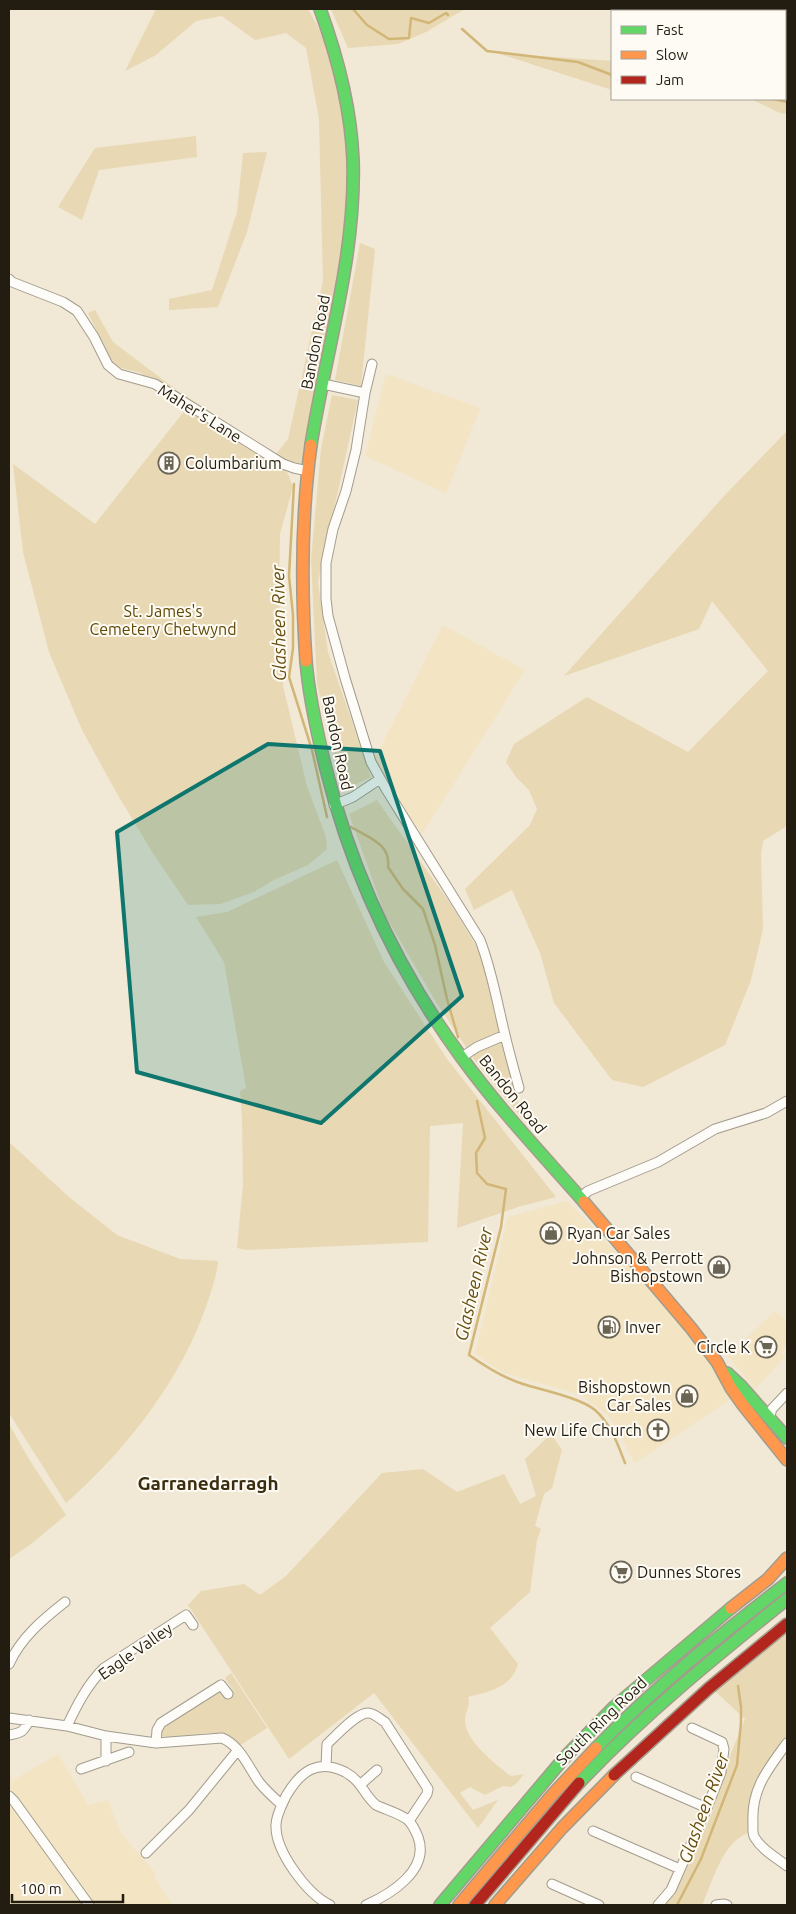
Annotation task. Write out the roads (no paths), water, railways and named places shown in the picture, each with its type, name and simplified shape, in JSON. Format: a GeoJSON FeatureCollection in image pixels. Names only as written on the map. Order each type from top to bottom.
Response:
{"type":"FeatureCollection","features":[{"type":"Feature","properties":{"kind":"main road","name":"Bandon Road"},"geometry":{"type":"LineString","coordinates":[[320,9],[333,41],[345,84],[350,115],[354,182],[348,256],[308,471],[301,564],[306,665],[314,721],[334,805],[362,884],[387,936],[423,999],[462,1057],[524,1134],[645,1273],[720,1367],[768,1413],[787,1438]]}},
{"type":"Feature","properties":{"kind":"main road","name":"Bandon Road"},"geometry":{"type":"LineString","coordinates":[[720,1367],[732,1392],[787,1460]]}},
{"type":"Feature","properties":{"kind":"main road"},"geometry":{"type":"LineString","coordinates":[[440,1905],[565,1757],[614,1707],[768,1578],[787,1558]]}},
{"type":"Feature","properties":{"kind":"main road","name":"South Ring Road"},"geometry":{"type":"LineString","coordinates":[[459,1905],[571,1772],[613,1730],[667,1680],[787,1583]]}},
{"type":"Feature","properties":{"kind":"main road","name":"South Ring Road"},"geometry":{"type":"LineString","coordinates":[[475,1905],[544,1822],[616,1745],[676,1689],[787,1599]]}},
{"type":"Feature","properties":{"kind":"main road"},"geometry":{"type":"LineString","coordinates":[[495,1905],[568,1820],[635,1752],[704,1690],[787,1624]]}},
{"type":"Feature","properties":{"kind":"street","name":"Maher's Lane"},"geometry":{"type":"LineString","coordinates":[[10,281],[63,302],[77,311],[94,337],[108,365],[119,374],[155,384],[283,464],[308,471]]}},
{"type":"Feature","properties":{"kind":"street"},"geometry":{"type":"LineString","coordinates":[[372,364],[365,392],[356,450],[346,491],[333,529],[326,563],[328,616],[353,707],[371,762],[480,940],[492,974],[519,1088]]}},
{"type":"Feature","properties":{"kind":"street"},"geometry":{"type":"LineString","coordinates":[[323,384],[365,392]]}},
{"type":"Feature","properties":{"kind":"street"},"geometry":{"type":"LineString","coordinates":[[334,805],[354,797],[380,779]]}},
{"type":"Feature","properties":{"kind":"street"},"geometry":{"type":"LineString","coordinates":[[462,1057],[477,1047],[505,1035]]}},
{"type":"Feature","properties":{"kind":"street"},"geometry":{"type":"LineString","coordinates":[[580,1198],[588,1191],[658,1162],[715,1129],[766,1113],[787,1101]]}},
{"type":"Feature","properties":{"kind":"street"},"geometry":{"type":"LineString","coordinates":[[768,1413],[787,1393]]}},
{"type":"Feature","properties":{"kind":"street"},"geometry":{"type":"LineString","coordinates":[[9,1664],[16,1649],[36,1626],[65,1602]]}},
{"type":"Feature","properties":{"kind":"street","name":"Eagle Valley"},"geometry":{"type":"LineString","coordinates":[[67,1726],[80,1700],[95,1677],[104,1668],[186,1615],[193,1625]]}},
{"type":"Feature","properties":{"kind":"street"},"geometry":{"type":"LineString","coordinates":[[156,1743],[157,1730],[161,1723],[221,1685],[228,1694]]}},
{"type":"Feature","properties":{"kind":"street"},"geometry":{"type":"LineString","coordinates":[[326,1766],[327,1744],[345,1727],[360,1714],[371,1714],[378,1717],[385,1722],[428,1789],[427,1794],[409,1820]]}},
{"type":"Feature","properties":{"kind":"street"},"geometry":{"type":"LineString","coordinates":[[9,1718],[67,1726],[106,1736],[156,1743],[222,1738],[230,1742],[238,1750],[261,1785],[282,1805]]}},
{"type":"Feature","properties":{"kind":"street"},"geometry":{"type":"LineString","coordinates":[[9,1735],[21,1733],[25,1730],[29,1720]]}},
{"type":"Feature","properties":{"kind":"street"},"geometry":{"type":"LineString","coordinates":[[658,1905],[671,1890],[721,1772],[724,1746],[722,1742],[692,1728]]}},
{"type":"Feature","properties":{"kind":"street"},"geometry":{"type":"LineString","coordinates":[[106,1736],[106,1761]]}},
{"type":"Feature","properties":{"kind":"street"},"geometry":{"type":"LineString","coordinates":[[787,1743],[763,1774],[755,1797],[752,1815],[753,1834],[756,1839],[762,1847],[787,1866]]}},
{"type":"Feature","properties":{"kind":"street"},"geometry":{"type":"LineString","coordinates":[[146,1853],[189,1810],[238,1750]]}},
{"type":"Feature","properties":{"kind":"street"},"geometry":{"type":"LineString","coordinates":[[81,1769],[129,1752]]}},
{"type":"Feature","properties":{"kind":"street"},"geometry":{"type":"LineString","coordinates":[[330,1905],[311,1890],[294,1870],[283,1852],[276,1824],[282,1805],[297,1779],[308,1771],[326,1766],[344,1772],[360,1784],[376,1805],[409,1820],[419,1840],[418,1862],[410,1874],[399,1886],[383,1897],[366,1905]]}},
{"type":"Feature","properties":{"kind":"street"},"geometry":{"type":"LineString","coordinates":[[360,1784],[377,1770]]}},
{"type":"Feature","properties":{"kind":"street"},"geometry":{"type":"LineString","coordinates":[[636,1777],[707,1808]]}},
{"type":"Feature","properties":{"kind":"street"},"geometry":{"type":"LineString","coordinates":[[9,1796],[89,1905]]}},
{"type":"Feature","properties":{"kind":"street"},"geometry":{"type":"LineString","coordinates":[[593,1830],[680,1869]]}},
{"type":"Feature","properties":{"kind":"street"},"geometry":{"type":"LineString","coordinates":[[552,1884],[600,1905]]}},
{"type":"Feature","properties":{"kind":"street"},"geometry":{"type":"LineString","coordinates":[[716,1905],[727,1905]]}},
{"type":"Feature","properties":{"kind":"waterway"},"geometry":{"type":"LineString","coordinates":[[353,9],[367,25],[389,39],[409,38],[411,18],[429,23],[446,13],[448,15]]}},
{"type":"Feature","properties":{"kind":"waterway"},"geometry":{"type":"LineString","coordinates":[[462,29],[487,51],[578,62],[611,75]]}},
{"type":"Feature","properties":{"kind":"waterway"},"geometry":{"type":"LineString","coordinates":[[778,100],[787,102]]}},
{"type":"Feature","properties":{"kind":"waterway","name":"Glasheen River"},"geometry":{"type":"LineString","coordinates":[[294,484],[289,576],[293,615],[293,648],[289,677],[312,750],[327,817]]}},
{"type":"Feature","properties":{"kind":"waterway","name":"Glasheen River"},"geometry":{"type":"LineString","coordinates":[[351,827],[371,838],[382,847],[388,859],[388,867],[403,889],[423,909],[435,945],[458,1037]]}},
{"type":"Feature","properties":{"kind":"waterway","name":"Glasheen River"},"geometry":{"type":"LineString","coordinates":[[477,1101],[485,1138],[476,1153],[477,1173],[487,1184],[506,1189],[501,1227],[469,1355],[509,1379],[571,1398],[595,1410],[610,1428],[625,1463]]}},
{"type":"Feature","properties":{"kind":"waterway","name":"Glasheen River"},"geometry":{"type":"LineString","coordinates":[[677,1905],[701,1859],[737,1765],[741,1722],[738,1686]]}},
{"type":"Feature","properties":{"kind":"place","name":"Columbarium"},"geometry":{"type":"Point","coordinates":[169,463]}},
{"type":"Feature","properties":{"kind":"place","name":"Ryan Car Sales"},"geometry":{"type":"Point","coordinates":[551,1233]}},
{"type":"Feature","properties":{"kind":"place","name":"Johnson & Perrott Bishopstown"},"geometry":{"type":"Point","coordinates":[719,1267]}},
{"type":"Feature","properties":{"kind":"place","name":"Inver"},"geometry":{"type":"Point","coordinates":[609,1327]}},
{"type":"Feature","properties":{"kind":"place","name":"Circle K"},"geometry":{"type":"Point","coordinates":[766,1347]}},
{"type":"Feature","properties":{"kind":"place","name":"Bishopstown Car Sales"},"geometry":{"type":"Point","coordinates":[687,1396]}},
{"type":"Feature","properties":{"kind":"place","name":"New Life Church"},"geometry":{"type":"Point","coordinates":[658,1430]}},
{"type":"Feature","properties":{"kind":"place","name":"Dunnes Stores"},"geometry":{"type":"Point","coordinates":[621,1572]}},
{"type":"Feature","properties":{"kind":"district","name":"Garranedarragh"},"geometry":{"type":"Point","coordinates":[208,1483]}},
{"type":"Feature","properties":{"kind":"park label","name":"St. James's Cemetery Chetwynd"},"geometry":{"type":"Point","coordinates":[163,620]}}]}
